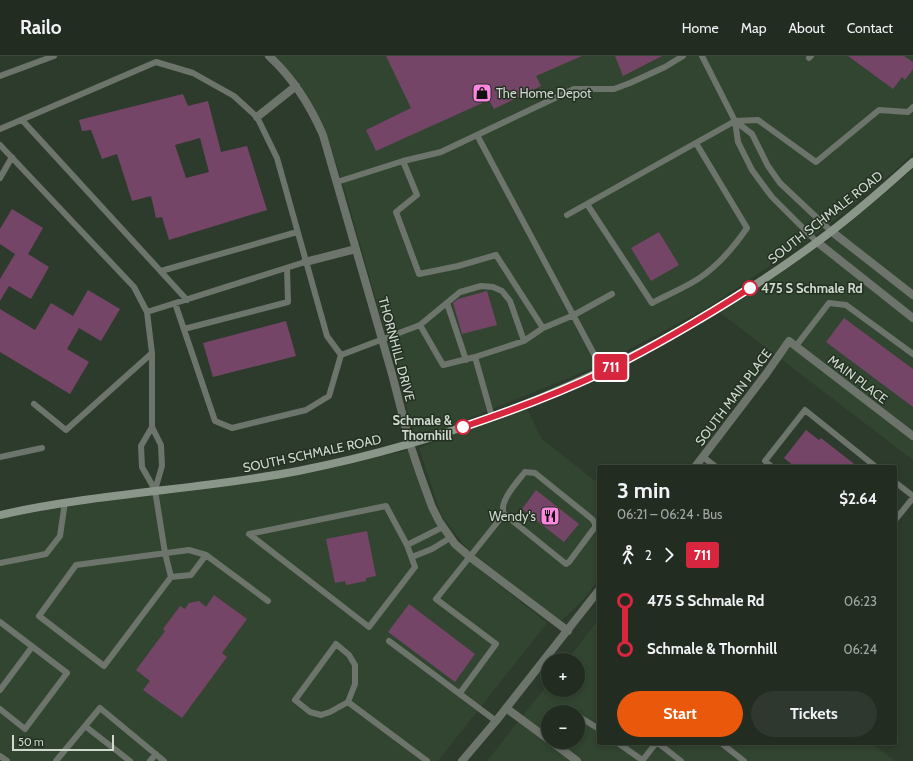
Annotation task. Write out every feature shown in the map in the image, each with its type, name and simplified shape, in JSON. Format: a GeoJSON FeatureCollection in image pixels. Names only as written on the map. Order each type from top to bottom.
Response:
{"type":"FeatureCollection","features":[{"type":"Feature","properties":{"kind":"main road","name":"SOUTH SCHMALE ROAD"},"geometry":{"type":"LineString","coordinates":[[0,515],[66,502],[297,471],[410,444],[492,417],[542,398],[603,371],[709,314],[782,267],[817,242],[913,162]]}},
{"type":"Feature","properties":{"kind":"street","name":"THORNHILL DRIVE"},"geometry":{"type":"LineString","coordinates":[[268,56],[278,64],[304,97],[323,135],[382,338],[410,444],[432,507],[450,538],[470,557],[568,631]]}},
{"type":"Feature","properties":{"kind":"street"},"geometry":{"type":"LineString","coordinates":[[257,117],[296,86]]}},
{"type":"Feature","properties":{"kind":"street"},"geometry":{"type":"LineString","coordinates":[[831,231],[913,294]]}},
{"type":"Feature","properties":{"kind":"street"},"geometry":{"type":"LineString","coordinates":[[817,242],[913,318]]}},
{"type":"Feature","properties":{"kind":"street"},"geometry":{"type":"LineString","coordinates":[[305,262],[356,249]]}},
{"type":"Feature","properties":{"kind":"street","name":"MAIN PLACE"},"geometry":{"type":"LineString","coordinates":[[789,341],[913,436]]}},
{"type":"Feature","properties":{"kind":"street","name":"SOUTH MAIN PLACE"},"geometry":{"type":"LineString","coordinates":[[697,465],[766,374],[789,341]]}},
{"type":"Feature","properties":{"kind":"street"},"geometry":{"type":"LineString","coordinates":[[462,761],[496,721],[597,593]]}},
{"type":"Feature","properties":{"kind":"street"},"geometry":{"type":"LineString","coordinates":[[506,708],[541,734]]}},
{"type":"Feature","properties":{"kind":"street"},"geometry":{"type":"LineString","coordinates":[[561,749],[577,761]]}},
{"type":"Feature","properties":{"kind":"lane"},"geometry":{"type":"LineString","coordinates":[[0,76],[54,56]]}},
{"type":"Feature","properties":{"kind":"lane"},"geometry":{"type":"LineString","coordinates":[[337,182],[403,161],[441,152],[574,89],[614,89],[665,67],[684,56]]}},
{"type":"Feature","properties":{"kind":"lane"},"geometry":{"type":"LineString","coordinates":[[702,56],[736,121],[738,142],[752,170],[772,197],[817,242]]}},
{"type":"Feature","properties":{"kind":"lane"},"geometry":{"type":"LineString","coordinates":[[0,129],[156,62],[193,73],[234,96],[257,117],[276,158],[327,336],[341,355]]}},
{"type":"Feature","properties":{"kind":"lane"},"geometry":{"type":"LineString","coordinates":[[567,216],[736,121],[758,120],[816,162],[879,110],[908,112],[913,107]]}},
{"type":"Feature","properties":{"kind":"lane"},"geometry":{"type":"LineString","coordinates":[[22,120],[187,300]]}},
{"type":"Feature","properties":{"kind":"lane"},"geometry":{"type":"LineString","coordinates":[[736,121],[752,134],[768,166],[780,183],[831,231]]}},
{"type":"Feature","properties":{"kind":"lane"},"geometry":{"type":"LineString","coordinates":[[477,135],[603,371]]}},
{"type":"Feature","properties":{"kind":"lane"},"geometry":{"type":"LineString","coordinates":[[588,204],[652,303],[698,278],[717,263],[730,250],[747,228],[696,143]]}},
{"type":"Feature","properties":{"kind":"lane"},"geometry":{"type":"LineString","coordinates":[[0,145],[134,287],[147,312],[152,353],[152,427],[161,445],[162,466],[155,490]]}},
{"type":"Feature","properties":{"kind":"lane"},"geometry":{"type":"LineString","coordinates":[[0,178],[12,157]]}},
{"type":"Feature","properties":{"kind":"lane"},"geometry":{"type":"LineString","coordinates":[[403,161],[418,196],[396,212],[419,274],[458,266],[496,255],[543,328]]}},
{"type":"Feature","properties":{"kind":"lane"},"geometry":{"type":"LineString","coordinates":[[161,271],[297,232]]}},
{"type":"Feature","properties":{"kind":"lane"},"geometry":{"type":"LineString","coordinates":[[147,312],[305,262]]}},
{"type":"Feature","properties":{"kind":"lane"},"geometry":{"type":"LineString","coordinates":[[184,329],[288,302],[288,268]]}},
{"type":"Feature","properties":{"kind":"lane"},"geometry":{"type":"LineString","coordinates":[[341,355],[382,338],[420,325],[460,292],[481,286],[492,287],[502,291],[510,301],[524,341]]}},
{"type":"Feature","properties":{"kind":"lane"},"geometry":{"type":"LineString","coordinates":[[420,325],[443,365],[466,360],[524,341],[543,328],[574,315],[612,294]]}},
{"type":"Feature","properties":{"kind":"lane"},"geometry":{"type":"LineString","coordinates":[[447,302],[466,360]]}},
{"type":"Feature","properties":{"kind":"lane"},"geometry":{"type":"LineString","coordinates":[[175,303],[215,421],[232,428],[306,410],[329,396],[341,355]]}},
{"type":"Feature","properties":{"kind":"lane"},"geometry":{"type":"LineString","coordinates":[[796,346],[829,303],[846,305],[913,354]]}},
{"type":"Feature","properties":{"kind":"lane"},"geometry":{"type":"LineString","coordinates":[[34,404],[66,430],[152,353]]}},
{"type":"Feature","properties":{"kind":"lane"},"geometry":{"type":"LineString","coordinates":[[475,357],[492,417]]}},
{"type":"Feature","properties":{"kind":"lane"},"geometry":{"type":"LineString","coordinates":[[762,465],[805,410],[874,465]]}},
{"type":"Feature","properties":{"kind":"lane"},"geometry":{"type":"LineString","coordinates":[[152,427],[141,446],[142,467],[155,490],[165,553],[171,577]]}},
{"type":"Feature","properties":{"kind":"lane"},"geometry":{"type":"LineString","coordinates":[[0,457],[42,448]]}},
{"type":"Feature","properties":{"kind":"lane"},"geometry":{"type":"LineString","coordinates":[[703,457],[713,465]]}},
{"type":"Feature","properties":{"kind":"lane"},"geometry":{"type":"LineString","coordinates":[[765,461],[770,465]]}},
{"type":"Feature","properties":{"kind":"lane"},"geometry":{"type":"LineString","coordinates":[[525,472],[530,472],[535,473],[592,519],[595,523],[595,527],[566,564],[504,514],[502,506],[512,488],[525,472]]}},
{"type":"Feature","properties":{"kind":"lane"},"geometry":{"type":"LineString","coordinates":[[897,484],[913,497],[897,517]]}},
{"type":"Feature","properties":{"kind":"lane"},"geometry":{"type":"LineString","coordinates":[[0,563],[46,554],[60,536],[66,502]]}},
{"type":"Feature","properties":{"kind":"lane"},"geometry":{"type":"LineString","coordinates":[[386,506],[407,546],[415,567],[369,627],[249,534],[386,506]]}},
{"type":"Feature","properties":{"kind":"lane"},"geometry":{"type":"LineString","coordinates":[[460,693],[496,644],[436,599],[504,514]]}},
{"type":"Feature","properties":{"kind":"lane"},"geometry":{"type":"LineString","coordinates":[[407,546],[443,527]]}},
{"type":"Feature","properties":{"kind":"lane"},"geometry":{"type":"LineString","coordinates":[[412,558],[432,549],[450,538]]}},
{"type":"Feature","properties":{"kind":"lane"},"geometry":{"type":"LineString","coordinates":[[206,555],[191,575],[171,577],[104,666],[40,616],[76,565],[189,550],[206,555],[268,601]]}},
{"type":"Feature","properties":{"kind":"lane"},"geometry":{"type":"LineString","coordinates":[[0,622],[67,673],[26,729],[0,709]]}},
{"type":"Feature","properties":{"kind":"lane"},"geometry":{"type":"LineString","coordinates":[[389,641],[496,721]]}},
{"type":"Feature","properties":{"kind":"lane"},"geometry":{"type":"LineString","coordinates":[[336,644],[349,655],[355,665],[355,684],[348,702],[330,712],[321,715],[310,712],[294,700],[336,644]]}},
{"type":"Feature","properties":{"kind":"lane"},"geometry":{"type":"LineString","coordinates":[[0,690],[32,647]]}},
{"type":"Feature","properties":{"kind":"lane"},"geometry":{"type":"LineString","coordinates":[[348,702],[427,761]]}},
{"type":"Feature","properties":{"kind":"lane"},"geometry":{"type":"LineString","coordinates":[[56,761],[100,708],[164,761]]}},
{"type":"Feature","properties":{"kind":"lane"},"geometry":{"type":"LineString","coordinates":[[585,720],[597,728]]}},
{"type":"Feature","properties":{"kind":"lane"},"geometry":{"type":"LineString","coordinates":[[85,726],[130,761]]}},
{"type":"Feature","properties":{"kind":"lane"},"geometry":{"type":"LineString","coordinates":[[621,745],[642,761],[655,745]]}},
{"type":"Feature","properties":{"kind":"lane"},"geometry":{"type":"LineString","coordinates":[[660,745],[681,761]]}},
{"type":"Feature","properties":{"kind":"lane"},"geometry":{"type":"LineString","coordinates":[[724,745],[744,761]]}},
{"type":"Feature","properties":{"kind":"lane"},"geometry":{"type":"LineString","coordinates":[[150,761],[156,754]]}},
{"type":"Feature","properties":{"kind":"lane"},"geometry":{"type":"LineString","coordinates":[[0,756],[7,761]]}},
{"type":"Feature","properties":{"kind":"shaded area"},"geometry":{"type":"Polygon","coordinates":[[[274,56],[913,56],[913,153],[899,167],[816,235],[707,308],[598,366],[416,440],[343,184],[326,131],[301,86],[274,56]]]}},
{"type":"Feature","properties":{"kind":"shaded area"},"geometry":{"type":"Polygon","coordinates":[[[913,169],[913,460],[718,311],[829,240],[913,169]]]}},
{"type":"Feature","properties":{"kind":"shaded area"},"geometry":{"type":"Polygon","coordinates":[[[526,407],[542,439],[597,482],[597,582],[581,602],[561,621],[468,550],[441,515],[419,448],[526,407]]]}},
{"type":"Feature","properties":{"kind":"shaded area"},"geometry":{"type":"Polygon","coordinates":[[[410,450],[421,484],[462,555],[547,623],[438,761],[0,761],[0,518],[162,491],[304,472],[410,450]]]}},
{"type":"Feature","properties":{"kind":"shaded area"},"geometry":{"type":"Polygon","coordinates":[[[597,622],[597,745],[874,745],[895,761],[487,761],[541,693],[541,697],[585,697],[585,653],[572,653],[597,622]]]}},
{"type":"Feature","properties":{"kind":"building","name":"The Home Depot"},"geometry":{"type":"Polygon","coordinates":[[[386,56],[582,56],[536,76],[541,86],[494,109],[489,100],[376,151],[366,130],[411,108],[386,56]]]}},
{"type":"Feature","properties":{"kind":"building","name":"The Home Depot"},"geometry":{"type":"Polygon","coordinates":[[[615,56],[662,56],[623,76],[615,56]]]}},
{"type":"Feature","properties":{"kind":"building"},"geometry":{"type":"Polygon","coordinates":[[[848,56],[904,56],[913,62],[913,69],[905,80],[902,77],[893,89],[848,56]]]}},
{"type":"Feature","properties":{"kind":"building"},"geometry":{"type":"Polygon","coordinates":[[[183,94],[188,106],[208,101],[221,152],[247,146],[267,210],[169,240],[162,217],[156,218],[151,196],[132,201],[117,154],[102,159],[91,130],[82,131],[79,120],[183,94]],[[200,138],[175,145],[186,178],[209,172],[200,138]]]}},
{"type":"Feature","properties":{"kind":"building"},"geometry":{"type":"Polygon","coordinates":[[[12,209],[43,228],[28,254],[49,267],[31,299],[9,286],[0,301],[0,279],[15,254],[0,244],[0,229],[12,209]]]}},
{"type":"Feature","properties":{"kind":"building"},"geometry":{"type":"Polygon","coordinates":[[[659,232],[679,265],[651,281],[631,248],[659,232]]]}},
{"type":"Feature","properties":{"kind":"building"},"geometry":{"type":"Polygon","coordinates":[[[88,290],[120,309],[101,341],[79,328],[67,349],[89,362],[70,394],[0,352],[0,309],[35,330],[51,303],[73,316],[88,290]]]}},
{"type":"Feature","properties":{"kind":"building"},"geometry":{"type":"Polygon","coordinates":[[[487,291],[497,325],[462,334],[453,303],[458,299],[487,291]]]}},
{"type":"Feature","properties":{"kind":"building"},"geometry":{"type":"Polygon","coordinates":[[[844,318],[913,369],[913,407],[826,342],[844,318]]]}},
{"type":"Feature","properties":{"kind":"building"},"geometry":{"type":"Polygon","coordinates":[[[286,321],[296,356],[213,377],[203,343],[286,321]]]}},
{"type":"Feature","properties":{"kind":"building"},"geometry":{"type":"Polygon","coordinates":[[[806,430],[819,440],[821,438],[855,465],[793,465],[784,458],[806,430]]]}},
{"type":"Feature","properties":{"kind":"building","name":"Wendy's"},"geometry":{"type":"Polygon","coordinates":[[[536,490],[579,524],[564,542],[522,509],[536,490]]]}},
{"type":"Feature","properties":{"kind":"building"},"geometry":{"type":"Polygon","coordinates":[[[367,531],[376,576],[366,578],[366,581],[346,585],[345,581],[335,583],[326,539],[367,531]]]}},
{"type":"Feature","properties":{"kind":"building"},"geometry":{"type":"Polygon","coordinates":[[[214,595],[247,619],[222,653],[227,657],[182,718],[143,690],[150,681],[136,670],[165,631],[163,629],[180,606],[185,609],[189,603],[199,601],[206,607],[214,595]]]}},
{"type":"Feature","properties":{"kind":"building"},"geometry":{"type":"Polygon","coordinates":[[[409,604],[475,654],[455,682],[388,632],[409,604]]]}},
{"type":"Feature","properties":{"kind":"bus line","name":"711"},"geometry":{"type":"LineString","coordinates":[[463,427],[542,398],[603,371],[709,314],[750,288]]}},
{"type":"Feature","properties":{"kind":"place","name":"The Home Depot"},"geometry":{"type":"Point","coordinates":[482,93]}},
{"type":"Feature","properties":{"kind":"place","name":"475 S Schmale Rd"},"geometry":{"type":"Point","coordinates":[750,288]}},
{"type":"Feature","properties":{"kind":"place","name":"Schmale & Thornhill"},"geometry":{"type":"Point","coordinates":[463,427]}},
{"type":"Feature","properties":{"kind":"place","name":"Wendy's"},"geometry":{"type":"Point","coordinates":[550,516]}}]}
